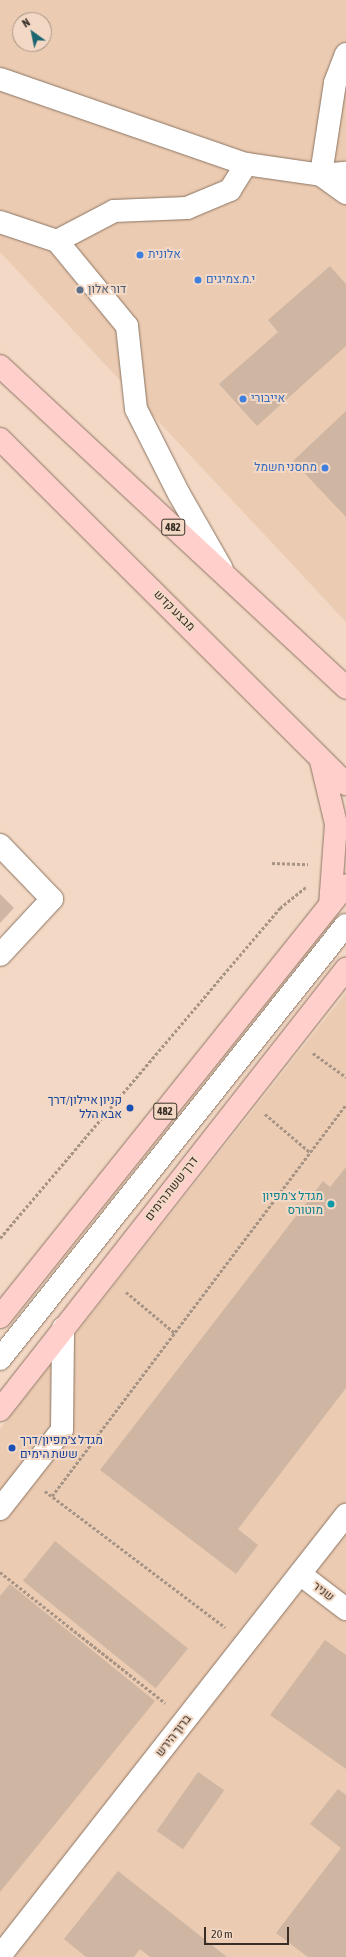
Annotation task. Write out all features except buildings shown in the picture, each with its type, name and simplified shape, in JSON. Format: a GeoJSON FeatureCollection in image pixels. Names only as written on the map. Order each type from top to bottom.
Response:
{"type":"FeatureCollection","features":[{"type":"Feature","properties":{"kind":"main road","name":"482"},"geometry":{"type":"LineString","coordinates":[[0,366],[346,688]]}},
{"type":"Feature","properties":{"kind":"main road","name":"מבצע קדש"},"geometry":{"type":"LineString","coordinates":[[0,439],[225,662],[321,761],[346,784]]}},
{"type":"Feature","properties":{"kind":"main road"},"geometry":{"type":"LineString","coordinates":[[321,761],[336,824],[330,905]]}},
{"type":"Feature","properties":{"kind":"main road","name":"482"},"geometry":{"type":"LineString","coordinates":[[0,1317],[346,885]]}},
{"type":"Feature","properties":{"kind":"main road","name":"דרך ששת הימים"},"geometry":{"type":"LineString","coordinates":[[0,1410],[346,969]]}},
{"type":"Feature","properties":{"kind":"street"},"geometry":{"type":"LineString","coordinates":[[321,175],[335,83],[346,54]]}},
{"type":"Feature","properties":{"kind":"street"},"geometry":{"type":"LineString","coordinates":[[0,79],[246,164],[321,175],[346,173]]}},
{"type":"Feature","properties":{"kind":"street"},"geometry":{"type":"LineString","coordinates":[[57,241],[114,211],[187,208],[230,190],[246,164]]}},
{"type":"Feature","properties":{"kind":"street"},"geometry":{"type":"LineString","coordinates":[[321,175],[346,193]]}},
{"type":"Feature","properties":{"kind":"street"},"geometry":{"type":"LineString","coordinates":[[0,222],[57,241],[127,326],[136,409],[179,494],[225,575]]}},
{"type":"Feature","properties":{"kind":"street"},"geometry":{"type":"LineString","coordinates":[[0,845],[52,899],[0,955]]}},
{"type":"Feature","properties":{"kind":"street"},"geometry":{"type":"LineString","coordinates":[[0,1359],[346,925]]}},
{"type":"Feature","properties":{"kind":"street"},"geometry":{"type":"LineString","coordinates":[[0,1509],[62,1430],[63,1328]]}},
{"type":"Feature","properties":{"kind":"street","name":"ברוך הירש"},"geometry":{"type":"LineString","coordinates":[[0,1956],[187,1721],[346,1515]]}},
{"type":"Feature","properties":{"kind":"street","name":"שניר"},"geometry":{"type":"LineString","coordinates":[[300,1574],[346,1609]]}},
{"type":"Feature","properties":{"kind":"path"},"geometry":{"type":"LineString","coordinates":[[272,863],[334,864]]}},
{"type":"Feature","properties":{"kind":"path"},"geometry":{"type":"LineString","coordinates":[[0,1238],[280,908],[334,864]]}},
{"type":"Feature","properties":{"kind":"path"},"geometry":{"type":"LineString","coordinates":[[292,1037],[346,1077]]}},
{"type":"Feature","properties":{"kind":"path"},"geometry":{"type":"LineString","coordinates":[[245,1097],[310,1152]]}},
{"type":"Feature","properties":{"kind":"path"},"geometry":{"type":"LineString","coordinates":[[52,1496],[346,1105]]}},
{"type":"Feature","properties":{"kind":"path"},"geometry":{"type":"LineString","coordinates":[[106,1274],[175,1333]]}},
{"type":"Feature","properties":{"kind":"path"},"geometry":{"type":"LineString","coordinates":[[26,1476],[246,1643]]}},
{"type":"Feature","properties":{"kind":"path"},"geometry":{"type":"LineString","coordinates":[[0,1572],[187,1721]]}},
{"type":"Feature","properties":{"kind":"shaded area"},"geometry":{"type":"Polygon","coordinates":[[[0,0],[346,0],[346,622],[0,252],[0,0]]]}},
{"type":"Feature","properties":{"kind":"shaded area"},"geometry":{"type":"Polygon","coordinates":[[[346,993],[346,1957],[0,1957],[0,1429],[346,993]]]}},
{"type":"Feature","properties":{"kind":"place","name":"אלונית"},"geometry":{"type":"Point","coordinates":[140,255]}},
{"type":"Feature","properties":{"kind":"place","name":"י.מ.צמיגים"},"geometry":{"type":"Point","coordinates":[198,280]}},
{"type":"Feature","properties":{"kind":"place","name":"דור אלון"},"geometry":{"type":"Point","coordinates":[80,290]}},
{"type":"Feature","properties":{"kind":"place","name":"אייבורי"},"geometry":{"type":"Point","coordinates":[243,399]}},
{"type":"Feature","properties":{"kind":"place","name":"מחסני חשמל"},"geometry":{"type":"Point","coordinates":[325,468]}},
{"type":"Feature","properties":{"kind":"place","name":"קניון איילון/דרך אבא הלל"},"geometry":{"type":"Point","coordinates":[130,1108]}},
{"type":"Feature","properties":{"kind":"place","name":"מגדל צ'מפיון מוטורס"},"geometry":{"type":"Point","coordinates":[331,1204]}},
{"type":"Feature","properties":{"kind":"place","name":"מגדל צ׳מפיון/דרך ששת הימים"},"geometry":{"type":"Point","coordinates":[12,1448]}}]}
